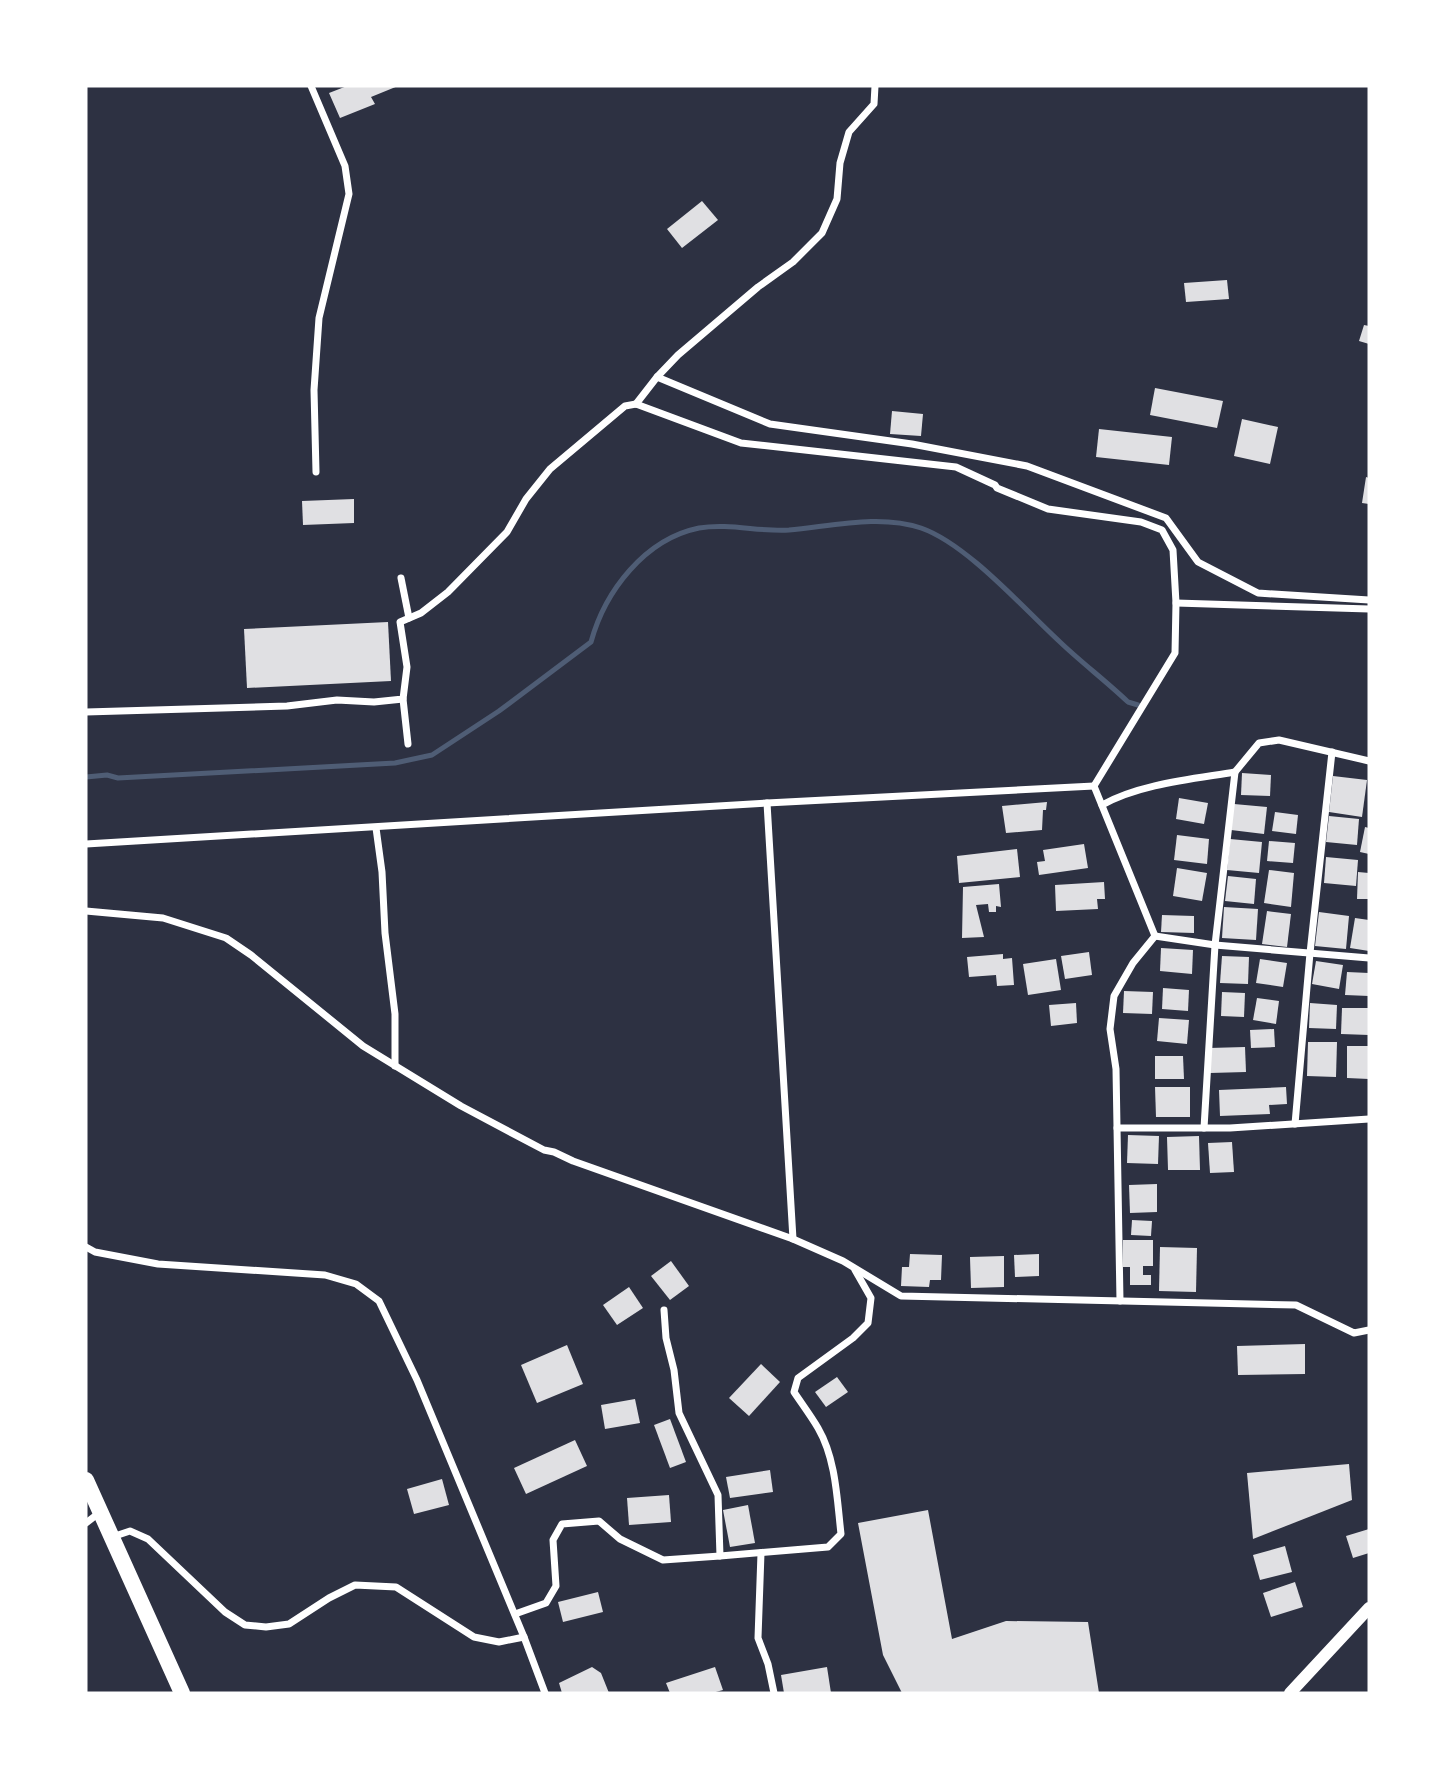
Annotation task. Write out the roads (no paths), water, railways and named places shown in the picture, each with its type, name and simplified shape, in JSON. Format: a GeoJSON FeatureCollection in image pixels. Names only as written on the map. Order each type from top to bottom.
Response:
{"type":"FeatureCollection","features":[{"type":"Feature","properties":{"kind":"highway"},"geometry":{"type":"LineString","coordinates":[[86,1480],[182,1693]]}},
{"type":"Feature","properties":{"kind":"main road"},"geometry":{"type":"LineString","coordinates":[[1297,1690],[1369,1608]]}},
{"type":"Feature","properties":{"kind":"street"},"geometry":{"type":"LineString","coordinates":[[311,86],[345,166],[349,194],[319,318],[314,390],[316,472]]}},
{"type":"Feature","properties":{"kind":"street"},"geometry":{"type":"LineString","coordinates":[[636,404],[678,355],[729,311],[793,262],[822,233],[837,199],[840,163],[849,132],[874,104],[875,86]]}},
{"type":"Feature","properties":{"kind":"street"},"geometry":{"type":"LineString","coordinates":[[657,377],[770,424],[912,444],[1027,466],[1166,518],[1198,562],[1258,593],[1369,600]]}},
{"type":"Feature","properties":{"kind":"street"},"geometry":{"type":"LineString","coordinates":[[408,744],[403,699],[407,667],[400,622],[421,613],[448,592],[507,532],[526,499],[550,469],[625,406],[636,404],[741,443],[956,467],[1048,509],[1141,522],[1162,530],[1173,550],[1175,653],[1094,786]]}},
{"type":"Feature","properties":{"kind":"street"},"geometry":{"type":"LineString","coordinates":[[401,578],[409,618]]}},
{"type":"Feature","properties":{"kind":"street"},"geometry":{"type":"LineString","coordinates":[[1176,603],[1369,609]]}},
{"type":"Feature","properties":{"kind":"street"},"geometry":{"type":"LineString","coordinates":[[86,712],[287,706],[337,700],[374,702],[403,699]]}},
{"type":"Feature","properties":{"kind":"street"},"geometry":{"type":"LineString","coordinates":[[1204,1128],[1215,944],[1235,772],[1259,743],[1279,740],[1369,761]]}},
{"type":"Feature","properties":{"kind":"street"},"geometry":{"type":"LineString","coordinates":[[1296,1124],[1310,953],[1332,752]]}},
{"type":"Feature","properties":{"kind":"street"},"geometry":{"type":"LineString","coordinates":[[1102,805],[1112,799],[1171,783],[1235,772]]}},
{"type":"Feature","properties":{"kind":"street"},"geometry":{"type":"LineString","coordinates":[[86,844],[1094,786]]}},
{"type":"Feature","properties":{"kind":"street"},"geometry":{"type":"LineString","coordinates":[[1094,786],[1156,936]]}},
{"type":"Feature","properties":{"kind":"street"},"geometry":{"type":"LineString","coordinates":[[767,803],[793,1239]]}},
{"type":"Feature","properties":{"kind":"street"},"geometry":{"type":"LineString","coordinates":[[376,828],[395,1014],[395,1066]]}},
{"type":"Feature","properties":{"kind":"street"},"geometry":{"type":"LineString","coordinates":[[86,911],[163,918],[226,938],[251,955],[363,1046],[461,1106],[544,1150],[793,1239],[854,1267],[901,1296],[1296,1305],[1354,1333],[1369,1330]]}},
{"type":"Feature","properties":{"kind":"street"},"geometry":{"type":"LineString","coordinates":[[1156,936],[1369,958]]}},
{"type":"Feature","properties":{"kind":"street"},"geometry":{"type":"LineString","coordinates":[[1120,1301],[1116,1069],[1110,1030],[1114,996],[1133,963],[1156,936]]}},
{"type":"Feature","properties":{"kind":"street"},"geometry":{"type":"LineString","coordinates":[[1117,1128],[1204,1128],[1369,1119]]}},
{"type":"Feature","properties":{"kind":"street"},"geometry":{"type":"LineString","coordinates":[[86,1247],[95,1252],[158,1264],[325,1275],[356,1284],[379,1301],[417,1380],[545,1693]]}},
{"type":"Feature","properties":{"kind":"street"},"geometry":{"type":"LineString","coordinates":[[514,1614],[545,1603],[556,1587],[553,1540],[562,1524],[598,1521],[620,1539],[663,1560],[828,1547],[841,1534],[836,1487],[827,1450],[819,1429],[794,1392],[798,1378],[853,1338],[868,1323],[871,1298],[854,1267]]}},
{"type":"Feature","properties":{"kind":"street"},"geometry":{"type":"LineString","coordinates":[[664,1310],[666,1338],[680,1413],[719,1495],[720,1556]]}},
{"type":"Feature","properties":{"kind":"street"},"geometry":{"type":"LineString","coordinates":[[86,1523],[100,1513]]}},
{"type":"Feature","properties":{"kind":"street"},"geometry":{"type":"LineString","coordinates":[[112,1537],[130,1531],[148,1539],[225,1612],[245,1625],[266,1627],[289,1623],[355,1585],[396,1587],[474,1637],[499,1642],[524,1637]]}},
{"type":"Feature","properties":{"kind":"street"},"geometry":{"type":"LineString","coordinates":[[761,1553],[758,1638],[768,1664],[774,1693]]}},
{"type":"Feature","properties":{"kind":"waterway"},"geometry":{"type":"LineString","coordinates":[[86,777],[107,775],[118,778],[395,763],[432,755],[499,711],[591,642],[597,623],[617,586],[645,555],[679,534],[710,527],[789,530],[873,521],[921,528],[939,536],[975,562],[1128,702],[1138,705]]}}]}
